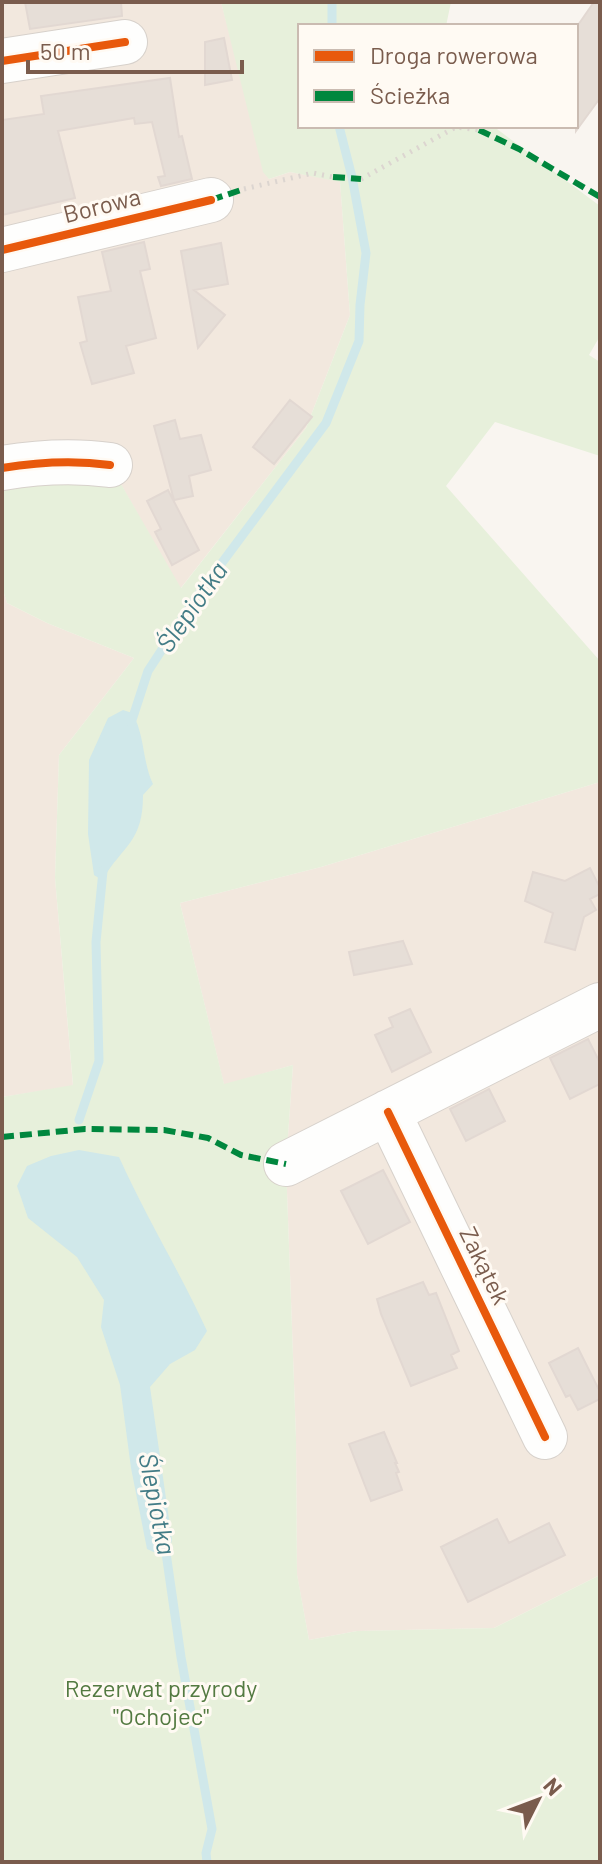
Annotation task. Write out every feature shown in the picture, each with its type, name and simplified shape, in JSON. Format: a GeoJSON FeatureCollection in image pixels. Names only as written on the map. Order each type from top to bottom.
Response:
{"type":"FeatureCollection","features":[{"type":"Feature","properties":{"kind":"street"},"geometry":{"type":"LineString","coordinates":[[2,61],[125,42]]}},
{"type":"Feature","properties":{"kind":"street","name":"Borowa"},"geometry":{"type":"LineString","coordinates":[[2,250],[226,195]]}},
{"type":"Feature","properties":{"kind":"street"},"geometry":{"type":"LineString","coordinates":[[2,468],[72,462],[110,465]]}},
{"type":"Feature","properties":{"kind":"street"},"geometry":{"type":"LineString","coordinates":[[286,1164],[600,1006]]}},
{"type":"Feature","properties":{"kind":"street","name":"Zakątek"},"geometry":{"type":"LineString","coordinates":[[388,1112],[545,1437]]}},
{"type":"Feature","properties":{"kind":"path"},"geometry":{"type":"LineString","coordinates":[[361,179],[454,128]]}},
{"type":"Feature","properties":{"kind":"path"},"geometry":{"type":"LineString","coordinates":[[464,128],[479,130]]}},
{"type":"Feature","properties":{"kind":"path"},"geometry":{"type":"LineString","coordinates":[[226,195],[313,173],[333,177]]}},
{"type":"Feature","properties":{"kind":"shaded area"},"geometry":{"type":"Polygon","coordinates":[[[2,2],[221,2],[269,179],[290,172],[340,181],[350,315],[306,428],[180,589],[110,465],[2,468],[2,2]]]}},
{"type":"Feature","properties":{"kind":"shaded area"},"geometry":{"type":"Polygon","coordinates":[[[2,587],[7,603],[47,623],[134,658],[59,755],[55,878],[73,1086],[2,1097],[2,587]]]}},
{"type":"Feature","properties":{"kind":"shaded area"},"geometry":{"type":"Polygon","coordinates":[[[600,782],[600,1575],[494,1628],[357,1631],[309,1640],[297,1575],[296,1437],[286,1164],[293,1065],[224,1085],[180,903],[321,867],[600,782]]]}},
{"type":"Feature","properties":{"kind":"green space","name":"Rezerwat przyrody \"Ochojec\""},"geometry":{"type":"Polygon","coordinates":[[[221,2],[451,2],[446,24],[298,24],[298,128],[496,128],[600,206],[600,336],[589,355],[600,362],[600,456],[495,422],[446,486],[600,661],[600,782],[321,867],[180,903],[224,1084],[293,1065],[286,1164],[296,1437],[297,1574],[309,1640],[357,1631],[494,1628],[600,1575],[600,1862],[2,1862],[2,1097],[73,1085],[55,878],[59,755],[134,658],[47,623],[7,603],[2,587],[2,468],[110,465],[181,588],[306,428],[350,315],[340,182],[290,172],[269,179],[263,172],[221,2]]]}},
{"type":"Feature","properties":{"kind":"water"},"geometry":{"type":"Polygon","coordinates":[[[123,710],[132,713],[136,721],[153,784],[143,795],[136,833],[102,880],[94,875],[88,834],[89,760],[108,718],[123,710]]]}},
{"type":"Feature","properties":{"kind":"water"},"geometry":{"type":"Polygon","coordinates":[[[79,1150],[119,1157],[207,1331],[195,1350],[170,1364],[150,1387],[172,1540],[167,1558],[147,1549],[131,1468],[120,1385],[101,1327],[104,1300],[77,1257],[28,1218],[17,1186],[27,1166],[51,1156],[79,1150]]]}},
{"type":"Feature","properties":{"kind":"building"},"geometry":{"type":"Polygon","coordinates":[[[25,2],[121,2],[122,16],[30,29],[25,2]]]}},
{"type":"Feature","properties":{"kind":"building"},"geometry":{"type":"Polygon","coordinates":[[[594,2],[600,2],[600,98],[576,131],[578,128],[578,25],[594,2]]]}},
{"type":"Feature","properties":{"kind":"building"},"geometry":{"type":"Polygon","coordinates":[[[224,38],[232,80],[205,85],[205,42],[224,38]]]}},
{"type":"Feature","properties":{"kind":"building"},"geometry":{"type":"Polygon","coordinates":[[[170,78],[179,137],[182,136],[192,179],[161,186],[158,177],[165,176],[152,122],[135,124],[134,118],[58,131],[75,198],[2,215],[2,120],[44,114],[41,96],[170,78]]]}},
{"type":"Feature","properties":{"kind":"building"},"geometry":{"type":"Polygon","coordinates":[[[144,242],[150,269],[140,271],[156,338],[126,346],[134,373],[92,384],[80,343],[87,341],[78,297],[111,291],[102,252],[144,242]]]}},
{"type":"Feature","properties":{"kind":"building"},"geometry":{"type":"Polygon","coordinates":[[[221,243],[228,284],[194,290],[225,315],[198,348],[181,251],[221,243]]]}},
{"type":"Feature","properties":{"kind":"building"},"geometry":{"type":"Polygon","coordinates":[[[290,400],[312,417],[274,464],[253,447],[290,400]]]}},
{"type":"Feature","properties":{"kind":"building"},"geometry":{"type":"Polygon","coordinates":[[[175,420],[180,439],[201,435],[211,470],[189,476],[193,496],[174,500],[154,426],[175,420]]]}},
{"type":"Feature","properties":{"kind":"building"},"geometry":{"type":"Polygon","coordinates":[[[168,490],[199,550],[172,565],[155,532],[161,529],[147,501],[168,490]]]}},
{"type":"Feature","properties":{"kind":"building"},"geometry":{"type":"Polygon","coordinates":[[[590,868],[600,894],[590,899],[596,910],[584,917],[575,950],[545,942],[553,913],[525,901],[533,872],[565,881],[590,868]]]}},
{"type":"Feature","properties":{"kind":"building"},"geometry":{"type":"Polygon","coordinates":[[[403,941],[412,964],[354,975],[349,952],[403,941]]]}},
{"type":"Feature","properties":{"kind":"building"},"geometry":{"type":"Polygon","coordinates":[[[410,1009],[431,1052],[392,1072],[375,1035],[393,1027],[389,1018],[410,1009]]]}},
{"type":"Feature","properties":{"kind":"building"},"geometry":{"type":"Polygon","coordinates":[[[588,1039],[600,1063],[600,1084],[570,1099],[550,1058],[588,1039]]]}},
{"type":"Feature","properties":{"kind":"building"},"geometry":{"type":"Polygon","coordinates":[[[489,1089],[505,1121],[466,1141],[450,1109],[489,1089]]]}},
{"type":"Feature","properties":{"kind":"building"},"geometry":{"type":"Polygon","coordinates":[[[383,1170],[410,1222],[368,1244],[341,1191],[383,1170]]]}},
{"type":"Feature","properties":{"kind":"building"},"geometry":{"type":"Polygon","coordinates":[[[423,1282],[429,1295],[436,1293],[459,1351],[451,1355],[457,1368],[411,1386],[377,1299],[423,1282]]]}},
{"type":"Feature","properties":{"kind":"building"},"geometry":{"type":"Polygon","coordinates":[[[578,1348],[600,1392],[600,1399],[578,1410],[570,1395],[566,1397],[549,1363],[578,1348]]]}},
{"type":"Feature","properties":{"kind":"building"},"geometry":{"type":"Polygon","coordinates":[[[384,1432],[397,1463],[399,1472],[396,1473],[402,1490],[371,1501],[349,1444],[384,1432]]]}},
{"type":"Feature","properties":{"kind":"building"},"geometry":{"type":"Polygon","coordinates":[[[497,1519],[509,1543],[549,1523],[565,1555],[468,1602],[441,1547],[497,1519]]]}},
{"type":"Feature","properties":{"kind":"waterway","name":"Ślepiotka"},"geometry":{"type":"LineString","coordinates":[[332,2],[332,24]]}},
{"type":"Feature","properties":{"kind":"waterway","name":"Ślepiotka"},"geometry":{"type":"LineString","coordinates":[[131,723],[148,671],[195,599],[326,423],[359,341],[366,253],[340,128]]}},
{"type":"Feature","properties":{"kind":"waterway","name":"Ślepiotka"},"geometry":{"type":"LineString","coordinates":[[79,1120],[99,1061],[96,942],[103,871]]}},
{"type":"Feature","properties":{"kind":"waterway","name":"Ślepiotka"},"geometry":{"type":"LineString","coordinates":[[165,1546],[181,1657],[212,1829],[207,1862]]}},
{"type":"Feature","properties":{"kind":"marked path"},"geometry":{"type":"LineString","coordinates":[[479,130],[519,149],[600,197]]}},
{"type":"Feature","properties":{"kind":"marked path"},"geometry":{"type":"LineString","coordinates":[[333,177],[361,179]]}},
{"type":"Feature","properties":{"kind":"marked path"},"geometry":{"type":"LineString","coordinates":[[211,200],[241,190]]}},
{"type":"Feature","properties":{"kind":"marked path"},"geometry":{"type":"LineString","coordinates":[[2,1137],[85,1129],[164,1130],[208,1138],[241,1155],[286,1164]]}},
{"type":"Feature","properties":{"kind":"cycle path"},"geometry":{"type":"LineString","coordinates":[[2,61],[125,42]]}},
{"type":"Feature","properties":{"kind":"cycle path"},"geometry":{"type":"LineString","coordinates":[[2,250],[211,200]]}},
{"type":"Feature","properties":{"kind":"cycle path"},"geometry":{"type":"LineString","coordinates":[[2,468],[56,462],[110,465]]}},
{"type":"Feature","properties":{"kind":"cycle path"},"geometry":{"type":"LineString","coordinates":[[388,1112],[545,1437]]}}]}
